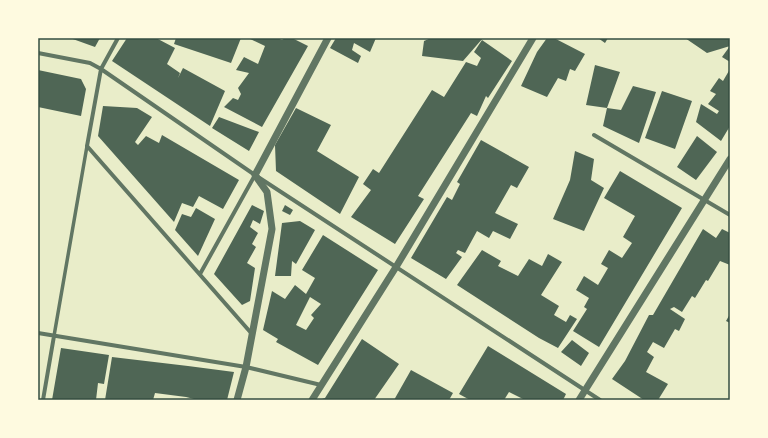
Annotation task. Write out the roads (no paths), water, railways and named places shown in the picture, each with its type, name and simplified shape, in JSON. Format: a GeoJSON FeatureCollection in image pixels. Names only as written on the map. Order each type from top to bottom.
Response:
{"type":"FeatureCollection","features":[{"type":"Feature","properties":{"kind":"street"},"geometry":{"type":"LineString","coordinates":[[43,400],[101,69],[118,38]]}},
{"type":"Feature","properties":{"kind":"street"},"geometry":{"type":"LineString","coordinates":[[200,274],[328,38]]}},
{"type":"Feature","properties":{"kind":"street"},"geometry":{"type":"LineString","coordinates":[[312,400],[396,267],[533,38]]}},
{"type":"Feature","properties":{"kind":"street"},"geometry":{"type":"LineString","coordinates":[[38,53],[90,63],[101,69],[255,175],[600,400]]}},
{"type":"Feature","properties":{"kind":"street"},"geometry":{"type":"LineString","coordinates":[[594,135],[730,215]]}},
{"type":"Feature","properties":{"kind":"street"},"geometry":{"type":"LineString","coordinates":[[87,146],[253,334]]}},
{"type":"Feature","properties":{"kind":"street"},"geometry":{"type":"LineString","coordinates":[[579,400],[730,159]]}},
{"type":"Feature","properties":{"kind":"street"},"geometry":{"type":"LineString","coordinates":[[237,400],[253,334],[272,229],[267,192],[255,175]]}},
{"type":"Feature","properties":{"kind":"street"},"geometry":{"type":"LineString","coordinates":[[38,333],[246,367],[321,385]]}}]}
